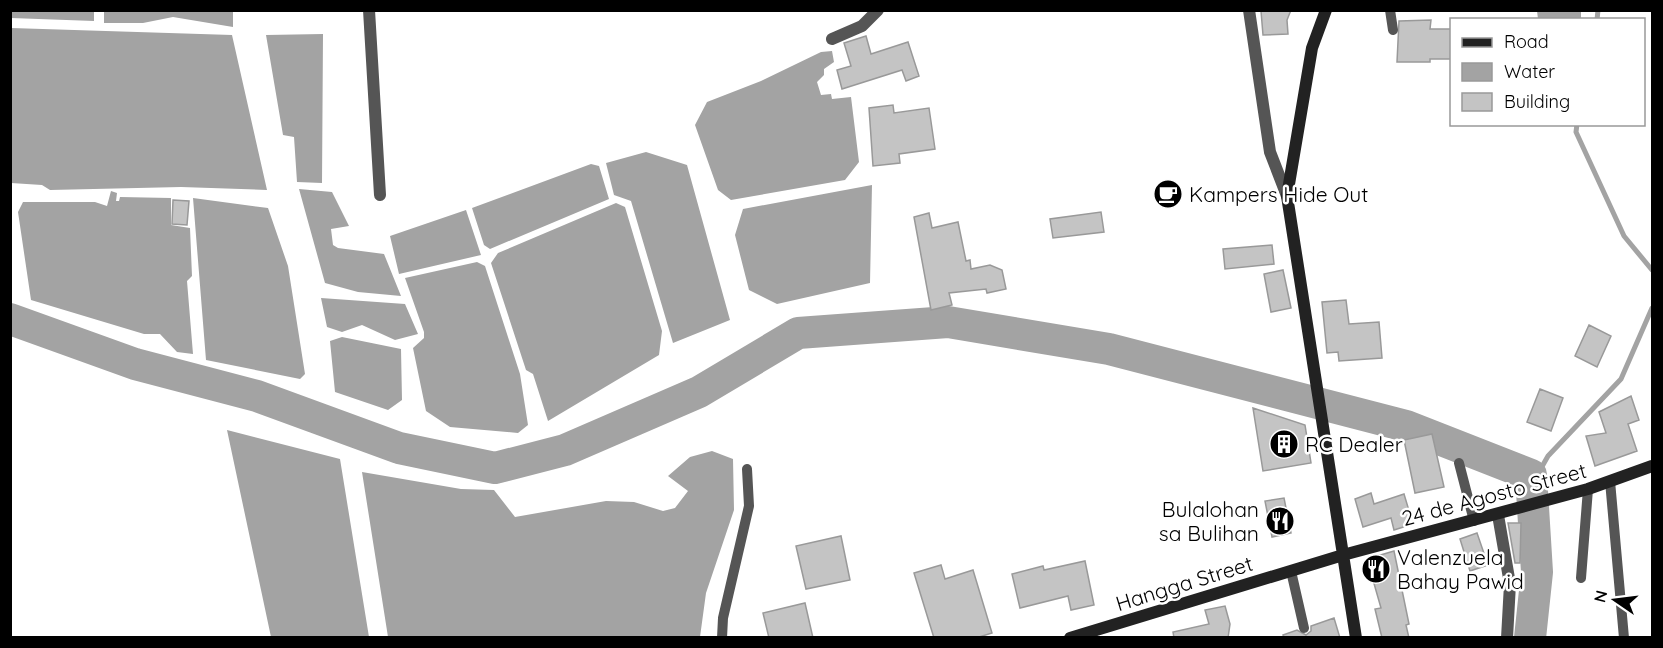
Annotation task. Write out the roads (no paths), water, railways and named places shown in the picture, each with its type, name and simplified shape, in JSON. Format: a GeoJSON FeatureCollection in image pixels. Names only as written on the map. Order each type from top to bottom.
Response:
{"type":"FeatureCollection","features":[{"type":"Feature","properties":{"kind":"main road"},"geometry":{"type":"LineString","coordinates":[[1326,10],[1312,48],[1287,195],[1356,638]]}},
{"type":"Feature","properties":{"kind":"main road","name":"24 de Agosto Street"},"geometry":{"type":"LineString","coordinates":[[1343,555],[1512,511],[1588,489],[1653,466]]}},
{"type":"Feature","properties":{"kind":"main road","name":"Hangga Street"},"geometry":{"type":"LineString","coordinates":[[1070,638],[1343,555]]}},
{"type":"Feature","properties":{"kind":"street"},"geometry":{"type":"LineString","coordinates":[[369,10],[380,195]]}},
{"type":"Feature","properties":{"kind":"street"},"geometry":{"type":"LineString","coordinates":[[832,39],[862,26],[878,10]]}},
{"type":"Feature","properties":{"kind":"street"},"geometry":{"type":"LineString","coordinates":[[1249,10],[1270,152],[1287,195]]}},
{"type":"Feature","properties":{"kind":"street"},"geometry":{"type":"LineString","coordinates":[[1498,515],[1510,584],[1507,638]]}},
{"type":"Feature","properties":{"kind":"lane"},"geometry":{"type":"LineString","coordinates":[[1390,10],[1393,30]]}},
{"type":"Feature","properties":{"kind":"lane"},"geometry":{"type":"LineString","coordinates":[[1459,463],[1474,521]]}},
{"type":"Feature","properties":{"kind":"lane"},"geometry":{"type":"LineString","coordinates":[[722,638],[723,618],[749,506],[747,469]]}},
{"type":"Feature","properties":{"kind":"lane"},"geometry":{"type":"LineString","coordinates":[[1610,481],[1624,638]]}},
{"type":"Feature","properties":{"kind":"lane"},"geometry":{"type":"LineString","coordinates":[[1581,578],[1588,489]]}},
{"type":"Feature","properties":{"kind":"lane"},"geometry":{"type":"LineString","coordinates":[[1291,571],[1304,628]]}},
{"type":"Feature","properties":{"kind":"water"},"geometry":{"type":"Polygon","coordinates":[[[11,10],[94,11],[94,21],[11,18],[11,10]]]}},
{"type":"Feature","properties":{"kind":"water"},"geometry":{"type":"Polygon","coordinates":[[[104,11],[233,11],[233,27],[173,17],[143,23],[104,23],[104,11]]]}},
{"type":"Feature","properties":{"kind":"water"},"geometry":{"type":"Polygon","coordinates":[[[1537,11],[1581,11],[1581,18],[1538,18],[1537,11]]]}},
{"type":"Feature","properties":{"kind":"water"},"geometry":{"type":"Polygon","coordinates":[[[11,28],[232,35],[267,190],[181,187],[50,190],[42,185],[11,183],[11,28]]]}},
{"type":"Feature","properties":{"kind":"water"},"geometry":{"type":"Polygon","coordinates":[[[323,34],[322,183],[297,182],[294,137],[283,135],[266,35],[323,34]]]}},
{"type":"Feature","properties":{"kind":"water"},"geometry":{"type":"Polygon","coordinates":[[[832,51],[834,62],[824,69],[824,75],[817,82],[821,95],[831,94],[832,99],[851,97],[859,162],[845,180],[731,200],[718,190],[695,125],[707,102],[761,81],[821,52],[832,51]]]}},
{"type":"Feature","properties":{"kind":"water"},"geometry":{"type":"Polygon","coordinates":[[[646,152],[687,165],[730,320],[673,343],[631,201],[614,195],[606,163],[646,152]]]}},
{"type":"Feature","properties":{"kind":"water"},"geometry":{"type":"Polygon","coordinates":[[[591,164],[599,166],[609,199],[490,249],[484,245],[472,208],[591,164]]]}},
{"type":"Feature","properties":{"kind":"water"},"geometry":{"type":"Polygon","coordinates":[[[872,185],[870,283],[777,304],[749,290],[735,235],[743,209],[872,185]]]}},
{"type":"Feature","properties":{"kind":"water"},"geometry":{"type":"Polygon","coordinates":[[[299,189],[332,192],[349,226],[331,229],[333,245],[338,248],[384,254],[401,296],[358,292],[325,283],[299,189]]]}},
{"type":"Feature","properties":{"kind":"water"},"geometry":{"type":"Polygon","coordinates":[[[111,191],[117,193],[116,201],[119,201],[120,197],[171,198],[171,225],[190,228],[192,276],[187,281],[193,354],[177,352],[160,334],[144,334],[31,300],[18,212],[23,202],[95,202],[107,206],[111,191]]]}},
{"type":"Feature","properties":{"kind":"water"},"geometry":{"type":"Polygon","coordinates":[[[193,198],[268,208],[288,266],[305,374],[300,379],[206,360],[193,198]]]}},
{"type":"Feature","properties":{"kind":"water"},"geometry":{"type":"Polygon","coordinates":[[[616,203],[625,207],[662,331],[659,355],[548,421],[533,374],[526,370],[491,263],[498,253],[616,203]]]}},
{"type":"Feature","properties":{"kind":"water"},"geometry":{"type":"Polygon","coordinates":[[[466,210],[481,255],[399,274],[390,236],[466,210]]]}},
{"type":"Feature","properties":{"kind":"water"},"geometry":{"type":"Polygon","coordinates":[[[477,262],[485,266],[520,374],[528,425],[518,433],[450,427],[426,411],[413,348],[424,338],[424,332],[405,278],[477,262]]]}},
{"type":"Feature","properties":{"kind":"water"},"geometry":{"type":"Polygon","coordinates":[[[321,298],[405,304],[418,334],[395,340],[362,325],[342,332],[327,327],[321,298]]]}},
{"type":"Feature","properties":{"kind":"water"},"geometry":{"type":"Polygon","coordinates":[[[342,337],[401,349],[402,400],[388,410],[335,392],[330,341],[342,337]]]}},
{"type":"Feature","properties":{"kind":"water"},"geometry":{"type":"Polygon","coordinates":[[[227,430],[340,459],[369,637],[271,637],[227,430]]]}},
{"type":"Feature","properties":{"kind":"water"},"geometry":{"type":"Polygon","coordinates":[[[712,451],[733,459],[734,510],[706,593],[700,637],[388,637],[362,472],[461,489],[494,490],[515,517],[606,501],[634,502],[663,511],[675,508],[688,491],[668,476],[690,457],[712,451]]]}},
{"type":"Feature","properties":{"kind":"waterway"},"geometry":{"type":"LineString","coordinates":[[1597,18],[1598,10]]}},
{"type":"Feature","properties":{"kind":"waterway"},"geometry":{"type":"LineString","coordinates":[[1577,126],[1576,132],[1624,236],[1652,270]]}},
{"type":"Feature","properties":{"kind":"waterway"},"geometry":{"type":"LineString","coordinates":[[1531,486],[1548,456],[1621,379],[1652,308]]}},
{"type":"Feature","properties":{"kind":"waterway"},"geometry":{"type":"LineString","coordinates":[[10,319],[135,364],[257,396],[399,448],[495,468],[565,450],[699,392],[798,333],[948,322],[1109,349],[1406,426],[1531,475],[1537,572],[1530,638]]}},
{"type":"Feature","properties":{"kind":"place","name":"Kampers Hide Out"},"geometry":{"type":"Point","coordinates":[1168,194]}},
{"type":"Feature","properties":{"kind":"place","name":"RC Dealer"},"geometry":{"type":"Point","coordinates":[1284,444]}},
{"type":"Feature","properties":{"kind":"place","name":"Bulalohan sa Bulihan"},"geometry":{"type":"Point","coordinates":[1280,521]}},
{"type":"Feature","properties":{"kind":"place","name":"Valenzuela Bahay Pawid"},"geometry":{"type":"Point","coordinates":[1376,569]}}]}
